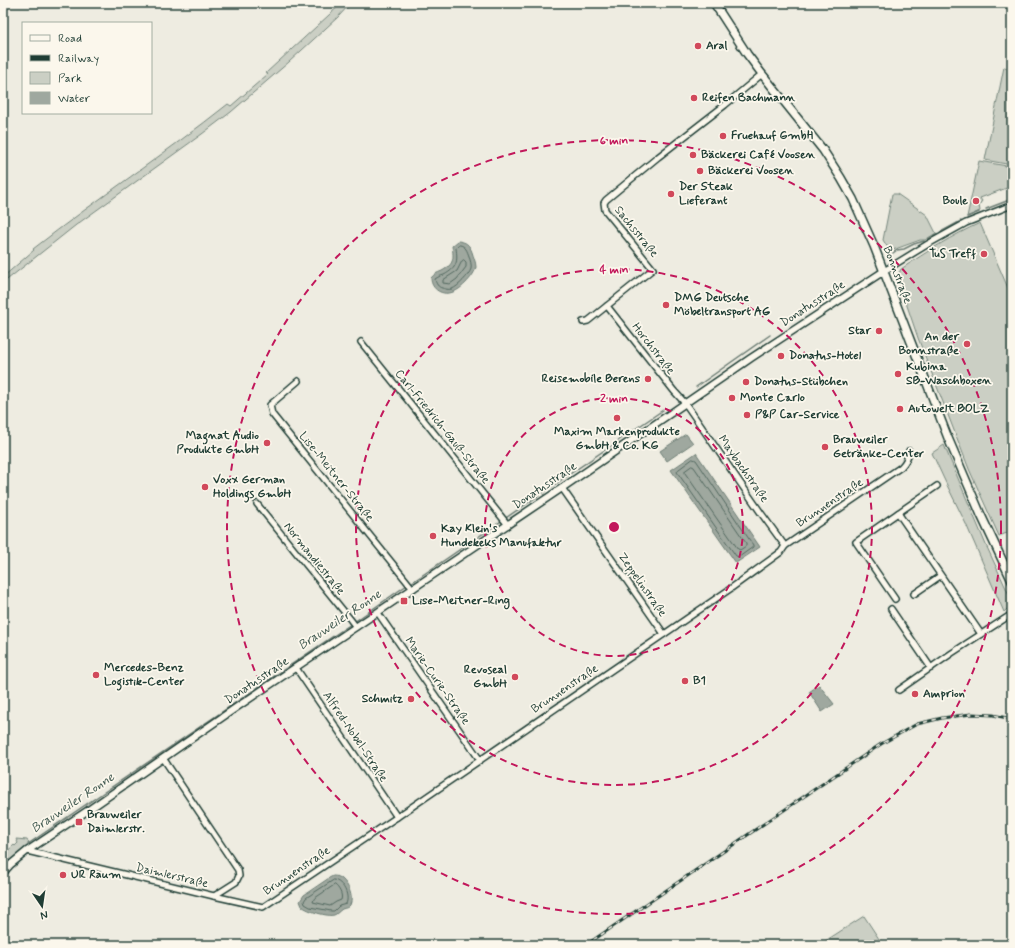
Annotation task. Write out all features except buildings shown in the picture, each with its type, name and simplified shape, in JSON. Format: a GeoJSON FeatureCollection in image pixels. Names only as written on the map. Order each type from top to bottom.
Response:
{"type":"FeatureCollection","features":[{"type":"Feature","properties":{"kind":"main road","name":"Bonnstraße"},"geometry":{"type":"LineString","coordinates":[[714,3],[747,54],[823,150],[856,205],[872,240],[948,438],[981,515],[1012,581]]}},
{"type":"Feature","properties":{"kind":"street","name":"Sachsstraße"},"geometry":{"type":"LineString","coordinates":[[582,322],[588,321],[594,317],[653,269],[605,210],[604,203],[606,200],[762,74]]}},
{"type":"Feature","properties":{"kind":"street","name":"Donatusstraße"},"geometry":{"type":"LineString","coordinates":[[3,873],[27,851],[356,626],[378,613],[507,523],[562,488],[685,403],[826,309],[928,244],[966,223],[1012,205]]}},
{"type":"Feature","properties":{"kind":"street","name":"Horchstraße"},"geometry":{"type":"LineString","coordinates":[[607,306],[685,403]]}},
{"type":"Feature","properties":{"kind":"street","name":"Carl-Friedrich-Gauß-Straße"},"geometry":{"type":"LineString","coordinates":[[361,342],[507,523]]}},
{"type":"Feature","properties":{"kind":"street","name":"Lise-Meitner-Straße"},"geometry":{"type":"LineString","coordinates":[[298,381],[270,405],[272,414],[412,588]]}},
{"type":"Feature","properties":{"kind":"street","name":"Maybachstraße"},"geometry":{"type":"LineString","coordinates":[[685,403],[785,546]]}},
{"type":"Feature","properties":{"kind":"street","name":"Brunnenstraße"},"geometry":{"type":"LineString","coordinates":[[214,896],[262,906],[398,817],[781,552],[785,546],[901,467],[908,458],[909,451]]}},
{"type":"Feature","properties":{"kind":"street"},"geometry":{"type":"LineString","coordinates":[[895,599],[856,542],[936,486]]}},
{"type":"Feature","properties":{"kind":"street","name":"Zeppelinstraße"},"geometry":{"type":"LineString","coordinates":[[562,488],[664,634]]}},
{"type":"Feature","properties":{"kind":"street","name":"Normandiestraße"},"geometry":{"type":"LineString","coordinates":[[257,504],[356,626]]}},
{"type":"Feature","properties":{"kind":"street"},"geometry":{"type":"LineString","coordinates":[[898,513],[981,634]]}},
{"type":"Feature","properties":{"kind":"street"},"geometry":{"type":"LineString","coordinates":[[914,594],[940,576]]}},
{"type":"Feature","properties":{"kind":"street"},"geometry":{"type":"LineString","coordinates":[[891,610],[931,668]]}},
{"type":"Feature","properties":{"kind":"street","name":"Marie-Curie-Straße"},"geometry":{"type":"LineString","coordinates":[[378,613],[480,760]]}},
{"type":"Feature","properties":{"kind":"street"},"geometry":{"type":"LineString","coordinates":[[899,690],[1012,614]]}},
{"type":"Feature","properties":{"kind":"street","name":"Alfred-Nobel-Straße"},"geometry":{"type":"LineString","coordinates":[[296,668],[398,817]]}},
{"type":"Feature","properties":{"kind":"street","name":"Daimlerstraße"},"geometry":{"type":"LineString","coordinates":[[27,851],[214,896],[236,882],[239,876],[238,870],[163,758]]}},
{"type":"Feature","properties":{"kind":"green space"},"geometry":{"type":"Polygon","coordinates":[[[342,3],[351,3],[289,62],[231,112],[76,225],[3,283],[3,277],[34,250],[33,249],[228,104],[231,106],[268,74],[266,73],[342,3]]]}},
{"type":"Feature","properties":{"kind":"green space"},"geometry":{"type":"Polygon","coordinates":[[[1004,67],[1012,69],[1012,165],[985,160],[1004,67]]]}},
{"type":"Feature","properties":{"kind":"green space"},"geometry":{"type":"Polygon","coordinates":[[[979,161],[1012,167],[1012,186],[980,198],[982,201],[979,205],[980,211],[967,217],[979,161]]]}},
{"type":"Feature","properties":{"kind":"green space"},"geometry":{"type":"Polygon","coordinates":[[[892,194],[897,194],[927,215],[936,233],[925,240],[920,240],[890,251],[883,240],[892,194]]]}},
{"type":"Feature","properties":{"kind":"green space","name":"An der Bonnstraße"},"geometry":{"type":"Polygon","coordinates":[[[980,223],[1008,288],[1012,287],[1012,531],[999,536],[969,469],[918,338],[899,282],[899,273],[901,269],[940,244],[980,223]]]}},
{"type":"Feature","properties":{"kind":"green space"},"geometry":{"type":"Polygon","coordinates":[[[944,445],[986,545],[1011,599],[1009,607],[1004,612],[966,524],[932,453],[944,445]]]}},
{"type":"Feature","properties":{"kind":"green space"},"geometry":{"type":"Polygon","coordinates":[[[16,839],[27,840],[31,846],[3,869],[3,855],[18,843],[16,839]]]}},
{"type":"Feature","properties":{"kind":"green space"},"geometry":{"type":"Polygon","coordinates":[[[864,916],[883,945],[819,945],[864,916]]]}},
{"type":"Feature","properties":{"kind":"water"},"geometry":{"type":"Polygon","coordinates":[[[458,241],[465,243],[470,247],[476,263],[475,270],[464,285],[456,291],[445,293],[438,291],[433,286],[431,278],[449,266],[453,258],[452,246],[458,241]]]}},
{"type":"Feature","properties":{"kind":"water"},"geometry":{"type":"Polygon","coordinates":[[[686,434],[693,443],[667,461],[660,451],[686,434]]]}},
{"type":"Feature","properties":{"kind":"water"},"geometry":{"type":"Polygon","coordinates":[[[696,453],[760,547],[736,563],[671,470],[696,453]]]}},
{"type":"Feature","properties":{"kind":"water"},"geometry":{"type":"Polygon","coordinates":[[[819,685],[834,704],[822,712],[809,692],[819,685]]]}},
{"type":"Feature","properties":{"kind":"water"},"geometry":{"type":"Polygon","coordinates":[[[333,876],[341,878],[348,887],[351,895],[351,902],[349,906],[342,909],[335,915],[331,915],[313,912],[302,906],[300,901],[304,895],[333,876]]]}},
{"type":"Feature","properties":{"kind":"waterway"},"geometry":{"type":"LineString","coordinates":[[986,209],[1012,199]]}},
{"type":"Feature","properties":{"kind":"waterway"},"geometry":{"type":"LineString","coordinates":[[967,217],[979,212]]}},
{"type":"Feature","properties":{"kind":"waterway"},"geometry":{"type":"LineString","coordinates":[[928,239],[961,221]]}},
{"type":"Feature","properties":{"kind":"waterway"},"geometry":{"type":"LineString","coordinates":[[893,253],[897,250],[904,249],[924,241]]}},
{"type":"Feature","properties":{"kind":"waterway","name":"Brauweiler Ronne"},"geometry":{"type":"LineString","coordinates":[[696,387],[770,335]]}},
{"type":"Feature","properties":{"kind":"waterway","name":"Brauweiler Ronne"},"geometry":{"type":"LineString","coordinates":[[411,583],[663,410]]}},
{"type":"Feature","properties":{"kind":"waterway","name":"Brauweiler Ronne"},"geometry":{"type":"LineString","coordinates":[[354,622],[407,585]]}},
{"type":"Feature","properties":{"kind":"waterway","name":"Brauweiler Ronne"},"geometry":{"type":"LineString","coordinates":[[28,844],[351,624]]}},
{"type":"Feature","properties":{"kind":"railway"},"geometry":{"type":"LineString","coordinates":[[586,945],[881,744],[917,724],[942,718],[971,714],[993,715],[1012,719]]}},
{"type":"Feature","properties":{"kind":"place","name":"Aral"},"geometry":{"type":"Point","coordinates":[698,46]}},
{"type":"Feature","properties":{"kind":"place","name":"Reifen Bachmann"},"geometry":{"type":"Point","coordinates":[694,98]}},
{"type":"Feature","properties":{"kind":"place","name":"Fruehauf GmbH"},"geometry":{"type":"Point","coordinates":[723,136]}},
{"type":"Feature","properties":{"kind":"place","name":"Bäckerei Café Voosen"},"geometry":{"type":"Point","coordinates":[693,155]}},
{"type":"Feature","properties":{"kind":"place","name":"Bäckerei Voosen"},"geometry":{"type":"Point","coordinates":[700,171]}},
{"type":"Feature","properties":{"kind":"place","name":"Der Steak Lieferant"},"geometry":{"type":"Point","coordinates":[671,194]}},
{"type":"Feature","properties":{"kind":"place","name":"Boule"},"geometry":{"type":"Point","coordinates":[976,201]}},
{"type":"Feature","properties":{"kind":"place","name":"TuS Treff"},"geometry":{"type":"Point","coordinates":[984,254]}},
{"type":"Feature","properties":{"kind":"place","name":"DMG Deutsche Möbeltransport AG"},"geometry":{"type":"Point","coordinates":[666,305]}},
{"type":"Feature","properties":{"kind":"place","name":"Star"},"geometry":{"type":"Point","coordinates":[879,331]}},
{"type":"Feature","properties":{"kind":"place","name":"An der Bonnstraße"},"geometry":{"type":"Point","coordinates":[967,344]}},
{"type":"Feature","properties":{"kind":"place","name":"Donatus-Hotel"},"geometry":{"type":"Point","coordinates":[781,356]}},
{"type":"Feature","properties":{"kind":"place","name":"Kubina SB-Waschboxen"},"geometry":{"type":"Point","coordinates":[898,374]}},
{"type":"Feature","properties":{"kind":"place","name":"Reisemobile Berens"},"geometry":{"type":"Point","coordinates":[648,379]}},
{"type":"Feature","properties":{"kind":"place","name":"Donatus-Stübchen"},"geometry":{"type":"Point","coordinates":[746,382]}},
{"type":"Feature","properties":{"kind":"place","name":"Monte Carlo"},"geometry":{"type":"Point","coordinates":[732,398]}},
{"type":"Feature","properties":{"kind":"place","name":"Autowelt BOLZ"},"geometry":{"type":"Point","coordinates":[900,409]}},
{"type":"Feature","properties":{"kind":"place","name":"P&P Car-Service"},"geometry":{"type":"Point","coordinates":[747,415]}},
{"type":"Feature","properties":{"kind":"place","name":"Maxim Markenprodukte GmbH & Co. KG"},"geometry":{"type":"Point","coordinates":[617,418]}},
{"type":"Feature","properties":{"kind":"place","name":"Magnat Audio Produkte GmbH"},"geometry":{"type":"Point","coordinates":[267,443]}},
{"type":"Feature","properties":{"kind":"place","name":"Brauweiler Getränke-Center"},"geometry":{"type":"Point","coordinates":[825,447]}},
{"type":"Feature","properties":{"kind":"place","name":"Voxx German Holdings GmbH"},"geometry":{"type":"Point","coordinates":[205,487]}},
{"type":"Feature","properties":{"kind":"place","name":"Kay Klein's Hundekeks Manufaktur"},"geometry":{"type":"Point","coordinates":[433,536]}},
{"type":"Feature","properties":{"kind":"place","name":"Lise-Meitner-Ring"},"geometry":{"type":"Point","coordinates":[404,601]}},
{"type":"Feature","properties":{"kind":"place","name":"Mercedes-Benz Logistik-Center"},"geometry":{"type":"Point","coordinates":[96,675]}},
{"type":"Feature","properties":{"kind":"place","name":"Revoseal GmbH"},"geometry":{"type":"Point","coordinates":[515,677]}},
{"type":"Feature","properties":{"kind":"place","name":"B1"},"geometry":{"type":"Point","coordinates":[685,681]}},
{"type":"Feature","properties":{"kind":"place","name":"Amprion"},"geometry":{"type":"Point","coordinates":[915,694]}},
{"type":"Feature","properties":{"kind":"place","name":"Schmitz"},"geometry":{"type":"Point","coordinates":[411,699]}},
{"type":"Feature","properties":{"kind":"place","name":"Brauweiler Daimlerstr."},"geometry":{"type":"Point","coordinates":[79,822]}},
{"type":"Feature","properties":{"kind":"place","name":"UR Raum"},"geometry":{"type":"Point","coordinates":[63,875]}}]}
